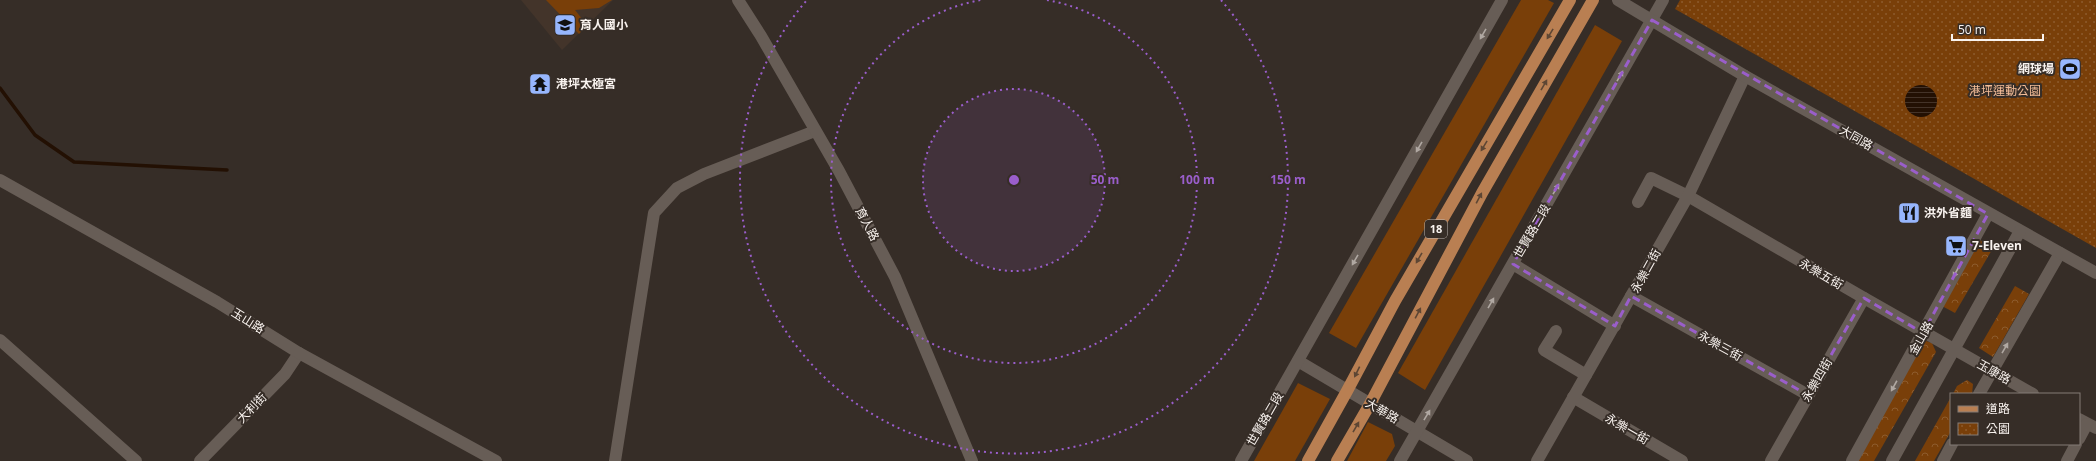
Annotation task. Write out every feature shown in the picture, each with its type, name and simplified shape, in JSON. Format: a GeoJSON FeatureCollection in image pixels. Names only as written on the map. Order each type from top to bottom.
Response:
{"type":"FeatureCollection","features":[{"type":"Feature","properties":{"kind":"main road","name":"18"},"geometry":{"type":"LineString","coordinates":[[1308,461],[1395,301],[1570,0]]}},
{"type":"Feature","properties":{"kind":"main road","name":"18"},"geometry":{"type":"LineString","coordinates":[[1337,461],[1370,404],[1482,192],[1593,0]]}},
{"type":"Feature","properties":{"kind":"street","name":"育人路"},"geometry":{"type":"LineString","coordinates":[[738,0],[761,36],[815,131],[895,277],[972,461]]}},
{"type":"Feature","properties":{"kind":"street","name":"世賢路二段"},"geometry":{"type":"LineString","coordinates":[[1241,461],[1502,0]]}},
{"type":"Feature","properties":{"kind":"street","name":"大同路"},"geometry":{"type":"LineString","coordinates":[[1618,0],[1745,76],[1988,214],[2096,273]]}},
{"type":"Feature","properties":{"kind":"street","name":"世賢路二段"},"geometry":{"type":"LineString","coordinates":[[1400,461],[1663,0]]}},
{"type":"Feature","properties":{"kind":"street","name":"永樂二街"},"geometry":{"type":"LineString","coordinates":[[1537,461],[1688,196],[1745,76]]}},
{"type":"Feature","properties":{"kind":"street"},"geometry":{"type":"LineString","coordinates":[[615,461],[654,213],[677,188],[704,174],[815,131]]}},
{"type":"Feature","properties":{"kind":"street","name":"永樂五街"},"geometry":{"type":"LineString","coordinates":[[1638,202],[1651,178],[1688,196],[1923,333],[1955,350]]}},
{"type":"Feature","properties":{"kind":"street","name":"玉山路"},"geometry":{"type":"LineString","coordinates":[[0,180],[217,302],[299,353],[496,461]]}},
{"type":"Feature","properties":{"kind":"street","name":"金山路"},"geometry":{"type":"LineString","coordinates":[[1852,461],[1988,214]]}},
{"type":"Feature","properties":{"kind":"street"},"geometry":{"type":"LineString","coordinates":[[1892,461],[2020,231]]}},
{"type":"Feature","properties":{"kind":"street"},"geometry":{"type":"LineString","coordinates":[[1980,393],[2060,253]]}},
{"type":"Feature","properties":{"kind":"street"},"geometry":{"type":"LineString","coordinates":[[1513,264],[1614,326]]}},
{"type":"Feature","properties":{"kind":"street","name":"永樂三街"},"geometry":{"type":"LineString","coordinates":[[1631,296],[1808,395]]}},
{"type":"Feature","properties":{"kind":"street","name":"永樂四街"},"geometry":{"type":"LineString","coordinates":[[1771,461],[1864,298]]}},
{"type":"Feature","properties":{"kind":"street"},"geometry":{"type":"LineString","coordinates":[[1556,331],[1544,350],[1586,375]]}},
{"type":"Feature","properties":{"kind":"street"},"geometry":{"type":"LineString","coordinates":[[0,340],[136,461]]}},
{"type":"Feature","properties":{"kind":"street","name":"玉康路"},"geometry":{"type":"LineString","coordinates":[[1955,350],[2031,393]]}},
{"type":"Feature","properties":{"kind":"street","name":"大利街"},"geometry":{"type":"LineString","coordinates":[[200,461],[285,374],[299,353]]}},
{"type":"Feature","properties":{"kind":"street","name":"大華路"},"geometry":{"type":"LineString","coordinates":[[1298,362],[1467,461]]}},
{"type":"Feature","properties":{"kind":"street","name":"永樂一街"},"geometry":{"type":"LineString","coordinates":[[1573,397],[1682,461]]}},
{"type":"Feature","properties":{"kind":"street"},"geometry":{"type":"LineString","coordinates":[[2080,437],[2087,424]]}},
{"type":"Feature","properties":{"kind":"street"},"geometry":{"type":"LineString","coordinates":[[1943,461],[1951,445]]}},
{"type":"Feature","properties":{"kind":"street"},"geometry":{"type":"LineString","coordinates":[[2067,461],[2075,445]]}},
{"type":"Feature","properties":{"kind":"highlighted area"},"geometry":{"type":"Polygon","coordinates":[[[1652,20],[1988,214],[1923,333],[1864,298],[1808,395],[1631,296],[1615,326],[1513,264],[1652,20]]]}},
{"type":"Feature","properties":{"kind":"shaded area","name":"育人國小"},"geometry":{"type":"Polygon","coordinates":[[[521,0],[613,0],[562,50],[521,0]]]}},
{"type":"Feature","properties":{"kind":"shaded area"},"geometry":{"type":"Polygon","coordinates":[[[1918,85],[1924,85],[1934,92],[1937,101],[1936,107],[1930,114],[1924,117],[1918,117],[1908,110],[1905,104],[1905,98],[1912,88],[1918,85]]]}},
{"type":"Feature","properties":{"kind":"green space"},"geometry":{"type":"Polygon","coordinates":[[[546,0],[612,0],[599,8],[575,10],[587,25],[579,34],[546,0]]]}},
{"type":"Feature","properties":{"kind":"green space"},"geometry":{"type":"Polygon","coordinates":[[[1521,0],[1548,0],[1554,3],[1356,348],[1329,333],[1521,0]]]}},
{"type":"Feature","properties":{"kind":"green space","name":"港坪運動公園"},"geometry":{"type":"Polygon","coordinates":[[[1680,0],[2096,0],[2096,248],[1675,9],[1680,0]]]}},
{"type":"Feature","properties":{"kind":"green space"},"geometry":{"type":"Polygon","coordinates":[[[1595,25],[1622,41],[1425,390],[1398,373],[1595,25]]]}},
{"type":"Feature","properties":{"kind":"green space"},"geometry":{"type":"Polygon","coordinates":[[[1980,240],[1993,248],[1955,313],[1942,306],[1980,240]]]}},
{"type":"Feature","properties":{"kind":"green space"},"geometry":{"type":"Polygon","coordinates":[[[2015,286],[2029,294],[1993,357],[1979,348],[2015,286]]]}},
{"type":"Feature","properties":{"kind":"green space"},"geometry":{"type":"Polygon","coordinates":[[[1926,341],[1932,343],[1936,352],[1874,461],[1855,461],[1920,346],[1926,341]]]}},
{"type":"Feature","properties":{"kind":"green space"},"geometry":{"type":"Polygon","coordinates":[[[1967,380],[1973,384],[1972,393],[1954,393],[1957,386],[1967,380]]]}},
{"type":"Feature","properties":{"kind":"green space"},"geometry":{"type":"Polygon","coordinates":[[[1298,383],[1330,399],[1295,461],[1254,461],[1298,383]]]}},
{"type":"Feature","properties":{"kind":"green space"},"geometry":{"type":"Polygon","coordinates":[[[1950,399],[1950,433],[1934,461],[1915,461],[1950,399]]]}},
{"type":"Feature","properties":{"kind":"green space"},"geometry":{"type":"Polygon","coordinates":[[[1368,422],[1392,434],[1395,446],[1386,461],[1347,461],[1368,422]]]}},
{"type":"Feature","properties":{"kind":"waterway"},"geometry":{"type":"LineString","coordinates":[[0,88],[35,135],[74,162],[227,170]]}},
{"type":"Feature","properties":{"kind":"place","name":"育人國小"},"geometry":{"type":"Point","coordinates":[565,25]}},
{"type":"Feature","properties":{"kind":"place","name":"網球場"},"geometry":{"type":"Point","coordinates":[2070,69]}},
{"type":"Feature","properties":{"kind":"place","name":"港坪太極宮"},"geometry":{"type":"Point","coordinates":[540,84]}},
{"type":"Feature","properties":{"kind":"place","name":"洪外省麵"},"geometry":{"type":"Point","coordinates":[1909,213]}},
{"type":"Feature","properties":{"kind":"place","name":"7-Eleven"},"geometry":{"type":"Point","coordinates":[1956,246]}}]}
